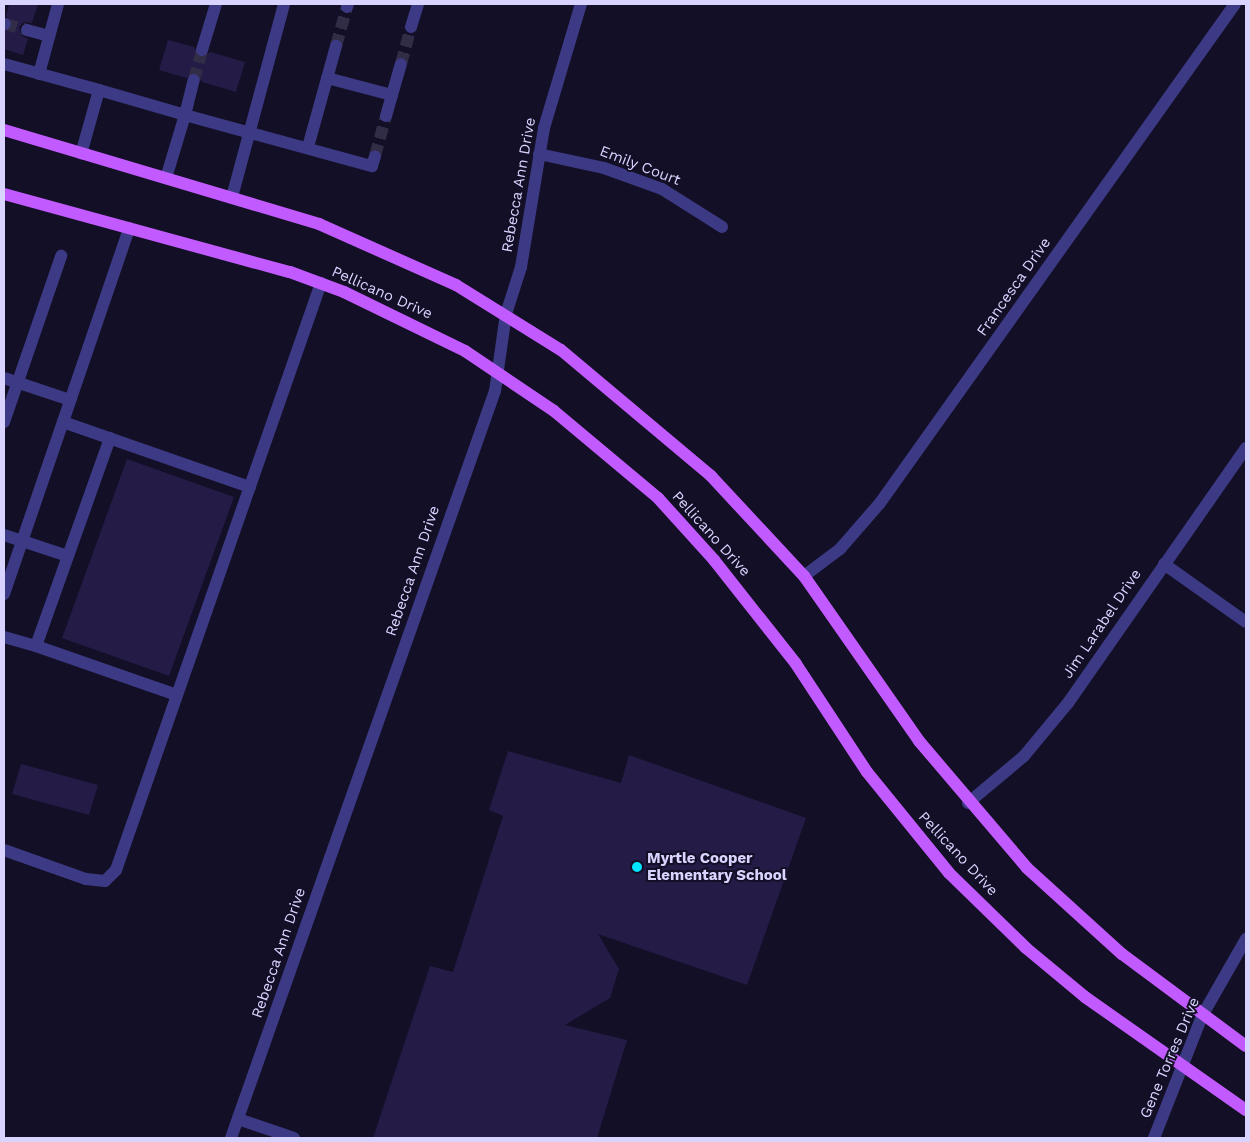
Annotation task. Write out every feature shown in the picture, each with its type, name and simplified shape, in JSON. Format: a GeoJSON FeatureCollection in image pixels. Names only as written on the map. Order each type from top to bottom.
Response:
{"type":"FeatureCollection","features":[{"type":"Feature","properties":{"kind":"main road"},"geometry":{"type":"LineString","coordinates":[[4,130],[319,224],[385,251],[506,314],[561,350],[678,446],[804,576],[919,741],[968,803],[1064,904],[1202,1016],[1246,1046]]}},
{"type":"Feature","properties":{"kind":"main road","name":"Pellicano Drive"},"geometry":{"type":"LineString","coordinates":[[4,194],[321,283],[425,329],[500,374],[554,411],[658,498],[714,560],[796,664],[867,772],[949,873],[1026,948],[1183,1069],[1246,1110]]}},
{"type":"Feature","properties":{"kind":"street"},"geometry":{"type":"LineString","coordinates":[[202,50],[216,4]]}},
{"type":"Feature","properties":{"kind":"street"},"geometry":{"type":"LineString","coordinates":[[232,197],[284,4]]}},
{"type":"Feature","properties":{"kind":"street"},"geometry":{"type":"LineString","coordinates":[[411,27],[418,4]]}},
{"type":"Feature","properties":{"kind":"street","name":"Rebecca Ann Drive"},"geometry":{"type":"LineString","coordinates":[[231,1138],[500,374],[506,314],[521,267],[539,154],[581,4]]}},
{"type":"Feature","properties":{"kind":"street","name":"Francesca Drive"},"geometry":{"type":"LineString","coordinates":[[804,576],[840,549],[880,503],[1235,4]]}},
{"type":"Feature","properties":{"kind":"street"},"geometry":{"type":"LineString","coordinates":[[39,74],[49,36],[53,5]]}},
{"type":"Feature","properties":{"kind":"street"},"geometry":{"type":"LineString","coordinates":[[27,30],[49,36]]}},
{"type":"Feature","properties":{"kind":"street"},"geometry":{"type":"LineString","coordinates":[[308,147],[336,46]]}},
{"type":"Feature","properties":{"kind":"street"},"geometry":{"type":"LineString","coordinates":[[4,64],[372,166],[375,156]]}},
{"type":"Feature","properties":{"kind":"street"},"geometry":{"type":"LineString","coordinates":[[386,116],[401,64]]}},
{"type":"Feature","properties":{"kind":"street"},"geometry":{"type":"LineString","coordinates":[[327,78],[392,96]]}},
{"type":"Feature","properties":{"kind":"street"},"geometry":{"type":"LineString","coordinates":[[166,178],[194,80]]}},
{"type":"Feature","properties":{"kind":"street"},"geometry":{"type":"LineString","coordinates":[[81,154],[99,90]]}},
{"type":"Feature","properties":{"kind":"street","name":"Emily Court"},"geometry":{"type":"LineString","coordinates":[[539,154],[604,168],[662,189],[722,226]]}},
{"type":"Feature","properties":{"kind":"street"},"geometry":{"type":"LineString","coordinates":[[4,594],[129,228]]}},
{"type":"Feature","properties":{"kind":"street"},"geometry":{"type":"LineString","coordinates":[[4,422],[61,256]]}},
{"type":"Feature","properties":{"kind":"street"},"geometry":{"type":"LineString","coordinates":[[4,850],[86,879],[105,881],[116,870],[321,283]]}},
{"type":"Feature","properties":{"kind":"street"},"geometry":{"type":"LineString","coordinates":[[4,378],[70,400]]}},
{"type":"Feature","properties":{"kind":"street"},"geometry":{"type":"LineString","coordinates":[[63,422],[250,487]]}},
{"type":"Feature","properties":{"kind":"street"},"geometry":{"type":"LineString","coordinates":[[36,646],[110,438]]}},
{"type":"Feature","properties":{"kind":"street","name":"Jim Larabel Drive"},"geometry":{"type":"LineString","coordinates":[[968,803],[1024,756],[1068,703],[1246,448]]}},
{"type":"Feature","properties":{"kind":"street"},"geometry":{"type":"LineString","coordinates":[[4,535],[68,556]]}},
{"type":"Feature","properties":{"kind":"street"},"geometry":{"type":"LineString","coordinates":[[1164,564],[1246,622]]}},
{"type":"Feature","properties":{"kind":"street"},"geometry":{"type":"LineString","coordinates":[[4,637],[36,646],[177,695]]}},
{"type":"Feature","properties":{"kind":"street","name":"Gene Torres Drive"},"geometry":{"type":"LineString","coordinates":[[1154,1138],[1183,1069],[1202,1016],[1246,938]]}},
{"type":"Feature","properties":{"kind":"street"},"geometry":{"type":"LineString","coordinates":[[238,1118],[294,1138]]}},
{"type":"Feature","properties":{"kind":"building"},"geometry":{"type":"Polygon","coordinates":[[[9,4],[38,4],[32,23],[24,22],[19,27],[21,35],[28,39],[23,55],[4,49],[4,32],[13,24],[6,16],[9,4]]]}},
{"type":"Feature","properties":{"kind":"building"},"geometry":{"type":"Polygon","coordinates":[[[168,40],[194,47],[200,58],[210,52],[245,62],[236,92],[202,82],[196,72],[186,78],[159,70],[168,40]]]}},
{"type":"Feature","properties":{"kind":"building"},"geometry":{"type":"Polygon","coordinates":[[[127,459],[234,497],[169,676],[62,638],[127,459]]]}},
{"type":"Feature","properties":{"kind":"building"},"geometry":{"type":"Polygon","coordinates":[[[508,751],[621,783],[629,755],[806,818],[747,985],[598,934],[619,969],[610,998],[565,1025],[627,1040],[597,1138],[373,1138],[430,966],[453,972],[503,816],[489,810],[508,751]]]}},
{"type":"Feature","properties":{"kind":"building"},"geometry":{"type":"Polygon","coordinates":[[[21,764],[98,785],[89,815],[12,794],[21,764]]]}},
{"type":"Feature","properties":{"kind":"tunnel"},"geometry":{"type":"LineString","coordinates":[[336,46],[347,7]]}},
{"type":"Feature","properties":{"kind":"tunnel"},"geometry":{"type":"LineString","coordinates":[[5,24],[27,30]]}},
{"type":"Feature","properties":{"kind":"tunnel"},"geometry":{"type":"LineString","coordinates":[[401,64],[411,27]]}},
{"type":"Feature","properties":{"kind":"tunnel"},"geometry":{"type":"LineString","coordinates":[[194,80],[202,50]]}},
{"type":"Feature","properties":{"kind":"tunnel"},"geometry":{"type":"LineString","coordinates":[[375,156],[386,116]]}},
{"type":"Feature","properties":{"kind":"place","name":"Myrtle Cooper Elementary School"},"geometry":{"type":"Point","coordinates":[637,867]}}]}
